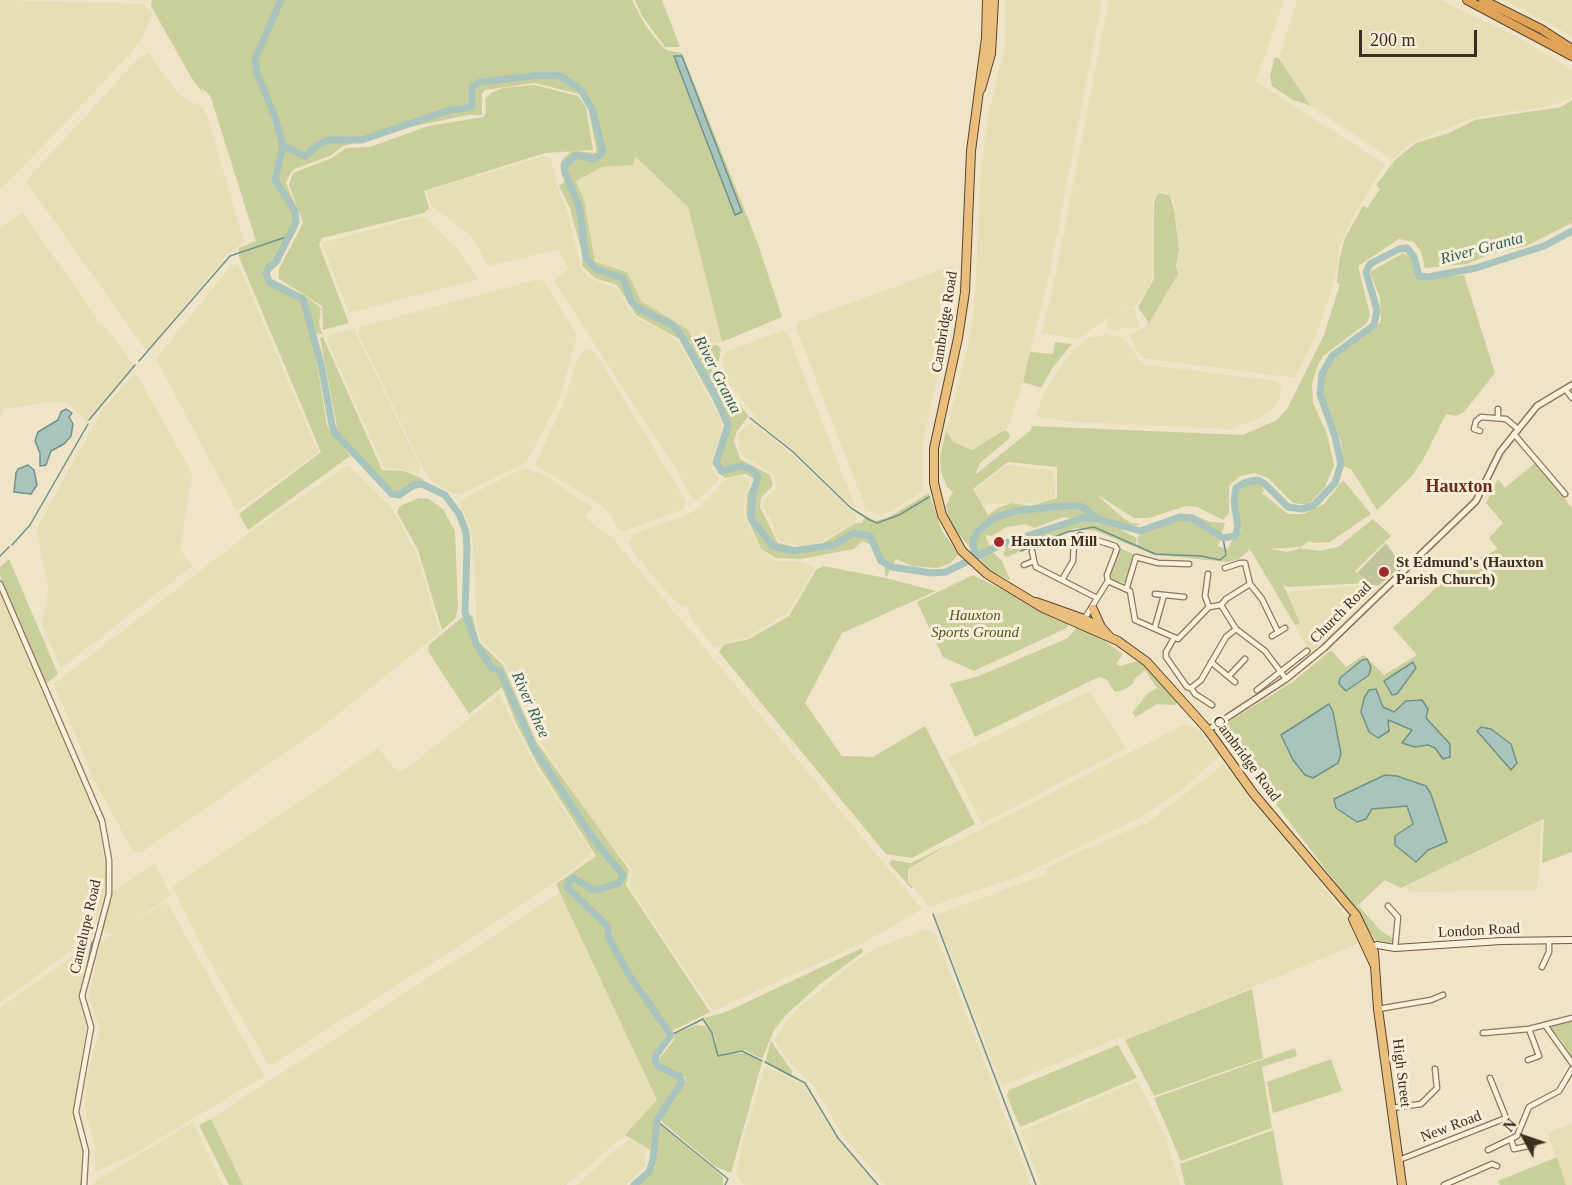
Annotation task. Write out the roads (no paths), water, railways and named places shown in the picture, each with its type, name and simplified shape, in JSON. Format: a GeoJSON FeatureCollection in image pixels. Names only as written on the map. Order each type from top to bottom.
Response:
{"type":"FeatureCollection","features":[{"type":"Feature","properties":{"kind":"highway","name":"Cambridge Road"},"geometry":{"type":"LineString","coordinates":[[987,0],[980,90],[971,151],[965,292],[933,459],[934,483],[939,506],[948,529],[962,551],[996,581],[1035,602],[1053,605],[1127,646],[1147,662],[1208,730],[1253,793],[1350,911],[1372,950]]}},
{"type":"Feature","properties":{"kind":"highway","name":"Cambridge Road"},"geometry":{"type":"LineString","coordinates":[[980,90],[991,54],[994,0]]}},
{"type":"Feature","properties":{"kind":"highway"},"geometry":{"type":"LineString","coordinates":[[1467,0],[1572,56]]}},
{"type":"Feature","properties":{"kind":"highway"},"geometry":{"type":"LineString","coordinates":[[1483,0],[1541,29],[1572,49]]}},
{"type":"Feature","properties":{"kind":"highway"},"geometry":{"type":"LineString","coordinates":[[1093,608],[1101,627]]}},
{"type":"Feature","properties":{"kind":"highway","name":"Cambridge Road"},"geometry":{"type":"LineString","coordinates":[[1084,623],[1101,627],[1109,636]]}},
{"type":"Feature","properties":{"kind":"highway","name":"High Street"},"geometry":{"type":"LineString","coordinates":[[1372,950],[1402,1185]]}},
{"type":"Feature","properties":{"kind":"main road","name":"London Road"},"geometry":{"type":"LineString","coordinates":[[1372,950],[1386,947],[1572,940]]}},
{"type":"Feature","properties":{"kind":"street"},"geometry":{"type":"LineString","coordinates":[[1572,385],[1566,390],[1572,398]]}},
{"type":"Feature","properties":{"kind":"street","name":"Church Road"},"geometry":{"type":"LineString","coordinates":[[1208,730],[1286,679],[1324,648],[1476,501],[1500,452],[1516,431],[1542,402],[1566,390]]}},
{"type":"Feature","properties":{"kind":"street"},"geometry":{"type":"LineString","coordinates":[[1498,409],[1498,418]]}},
{"type":"Feature","properties":{"kind":"street"},"geometry":{"type":"LineString","coordinates":[[1480,431],[1474,429],[1476,421],[1481,417],[1506,419],[1565,494]]}},
{"type":"Feature","properties":{"kind":"street"},"geometry":{"type":"LineString","coordinates":[[1050,545],[1074,541],[1080,535],[1090,536],[1115,546],[1116,555],[1107,575],[1108,581],[1084,623]]}},
{"type":"Feature","properties":{"kind":"street"},"geometry":{"type":"LineString","coordinates":[[1062,580],[1073,561],[1074,541]]}},
{"type":"Feature","properties":{"kind":"street"},"geometry":{"type":"LineString","coordinates":[[1032,551],[1036,567],[1098,598]]}},
{"type":"Feature","properties":{"kind":"street"},"geometry":{"type":"LineString","coordinates":[[1127,587],[1136,557],[1158,563],[1189,564]]}},
{"type":"Feature","properties":{"kind":"street"},"geometry":{"type":"LineString","coordinates":[[1024,565],[1034,561]]}},
{"type":"Feature","properties":{"kind":"street"},"geometry":{"type":"LineString","coordinates":[[1226,568],[1240,562],[1245,563],[1250,584],[1262,599],[1278,632]]}},
{"type":"Feature","properties":{"kind":"street"},"geometry":{"type":"LineString","coordinates":[[1208,574],[1205,596],[1209,607]]}},
{"type":"Feature","properties":{"kind":"street"},"geometry":{"type":"LineString","coordinates":[[1108,581],[1127,587],[1132,596],[1135,620],[1155,627],[1174,638],[1182,637],[1209,607],[1221,605],[1226,599],[1250,584]]}},
{"type":"Feature","properties":{"kind":"street","name":"Cantelupe Road"},"geometry":{"type":"LineString","coordinates":[[0,584],[102,821],[109,860],[109,894],[82,996],[91,1027],[76,1112],[86,1151],[84,1185]]}},
{"type":"Feature","properties":{"kind":"street"},"geometry":{"type":"LineString","coordinates":[[1155,594],[1184,597]]}},
{"type":"Feature","properties":{"kind":"street"},"geometry":{"type":"LineString","coordinates":[[1155,627],[1164,595]]}},
{"type":"Feature","properties":{"kind":"street"},"geometry":{"type":"LineString","coordinates":[[1221,605],[1236,629],[1265,651],[1286,679]]}},
{"type":"Feature","properties":{"kind":"street"},"geometry":{"type":"LineString","coordinates":[[1272,636],[1285,628]]}},
{"type":"Feature","properties":{"kind":"street"},"geometry":{"type":"LineString","coordinates":[[1191,688],[1201,680],[1226,637],[1236,629]]}},
{"type":"Feature","properties":{"kind":"street"},"geometry":{"type":"LineString","coordinates":[[1174,638],[1166,652],[1166,657],[1187,687],[1212,705]]}},
{"type":"Feature","properties":{"kind":"street"},"geometry":{"type":"LineString","coordinates":[[1257,690],[1307,651]]}},
{"type":"Feature","properties":{"kind":"street"},"geometry":{"type":"LineString","coordinates":[[1229,676],[1245,659]]}},
{"type":"Feature","properties":{"kind":"street"},"geometry":{"type":"LineString","coordinates":[[1211,662],[1235,682]]}},
{"type":"Feature","properties":{"kind":"street"},"geometry":{"type":"LineString","coordinates":[[1388,906],[1398,917],[1395,948]]}},
{"type":"Feature","properties":{"kind":"street"},"geometry":{"type":"LineString","coordinates":[[1542,967],[1549,952],[1549,940]]}},
{"type":"Feature","properties":{"kind":"street"},"geometry":{"type":"LineString","coordinates":[[1378,1009],[1431,1000],[1443,995]]}},
{"type":"Feature","properties":{"kind":"street"},"geometry":{"type":"LineString","coordinates":[[1431,1000],[1434,1008]]}},
{"type":"Feature","properties":{"kind":"street"},"geometry":{"type":"LineString","coordinates":[[1483,1033],[1529,1029],[1572,1018]]}},
{"type":"Feature","properties":{"kind":"street"},"geometry":{"type":"LineString","coordinates":[[1545,1025],[1572,1063]]}},
{"type":"Feature","properties":{"kind":"street"},"geometry":{"type":"LineString","coordinates":[[1528,1060],[1539,1056],[1529,1029]]}},
{"type":"Feature","properties":{"kind":"street"},"geometry":{"type":"LineString","coordinates":[[1392,1108],[1421,1104],[1437,1088],[1435,1069]]}},
{"type":"Feature","properties":{"kind":"street"},"geometry":{"type":"LineString","coordinates":[[1444,1185],[1495,1165],[1489,1153],[1520,1132],[1529,1107],[1559,1091],[1572,1069]]}},
{"type":"Feature","properties":{"kind":"street","name":"New Road"},"geometry":{"type":"LineString","coordinates":[[1399,1160],[1506,1118],[1490,1078]]}},
{"type":"Feature","properties":{"kind":"street"},"geometry":{"type":"LineString","coordinates":[[1511,1139],[1514,1149],[1533,1145]]}},
{"type":"Feature","properties":{"kind":"water"},"geometry":{"type":"Polygon","coordinates":[[[674,56],[682,56],[742,212],[735,215],[674,56]]]}},
{"type":"Feature","properties":{"kind":"water"},"geometry":{"type":"Polygon","coordinates":[[[66,409],[72,413],[69,417],[73,424],[71,436],[64,444],[51,451],[46,465],[40,466],[40,453],[35,441],[38,432],[58,420],[61,412],[66,409]]]}},
{"type":"Feature","properties":{"kind":"water"},"geometry":{"type":"Polygon","coordinates":[[[28,465],[34,470],[37,485],[31,494],[14,492],[18,469],[28,465]]]}},
{"type":"Feature","properties":{"kind":"water"},"geometry":{"type":"Polygon","coordinates":[[[1367,659],[1371,667],[1369,675],[1346,691],[1339,684],[1340,678],[1362,660],[1367,659]]]}},
{"type":"Feature","properties":{"kind":"water"},"geometry":{"type":"Polygon","coordinates":[[[1413,662],[1416,668],[1397,694],[1392,695],[1384,681],[1413,662]]]}},
{"type":"Feature","properties":{"kind":"water"},"geometry":{"type":"Polygon","coordinates":[[[1376,689],[1383,707],[1394,712],[1406,701],[1422,700],[1428,709],[1426,718],[1450,744],[1450,757],[1443,759],[1435,748],[1428,745],[1415,747],[1402,743],[1412,730],[1388,720],[1389,731],[1378,738],[1369,732],[1361,712],[1364,698],[1369,690],[1376,689]]]}},
{"type":"Feature","properties":{"kind":"water"},"geometry":{"type":"Polygon","coordinates":[[[1329,704],[1333,712],[1341,754],[1338,763],[1313,778],[1305,775],[1293,760],[1281,735],[1329,704]]]}},
{"type":"Feature","properties":{"kind":"water"},"geometry":{"type":"Polygon","coordinates":[[[1481,727],[1491,729],[1511,744],[1517,763],[1511,770],[1477,731],[1481,727]]]}},
{"type":"Feature","properties":{"kind":"water"},"geometry":{"type":"Polygon","coordinates":[[[1385,775],[1397,776],[1426,786],[1431,794],[1447,842],[1428,850],[1416,862],[1395,845],[1395,836],[1413,824],[1407,806],[1372,809],[1366,819],[1357,822],[1336,808],[1334,799],[1385,775]]]}},
{"type":"Feature","properties":{"kind":"waterway","name":"River Rhee"},"geometry":{"type":"LineString","coordinates":[[281,0],[255,59],[257,73],[275,117],[283,146],[275,180],[295,211],[296,222],[276,262],[269,267],[266,273],[269,282],[303,299],[321,364],[335,433],[392,494],[399,495],[414,485],[422,484],[445,495],[459,514],[466,532],[465,612],[476,644],[492,668],[500,671],[534,748],[592,837],[623,875],[619,883],[603,888],[593,890],[574,878],[569,881],[567,887],[608,927],[608,936],[629,975],[671,1035],[656,1055],[655,1061],[658,1066],[680,1077],[682,1082],[657,1120],[653,1160],[649,1172],[634,1185]]}},
{"type":"Feature","properties":{"kind":"waterway","name":"River Granta"},"geometry":{"type":"LineString","coordinates":[[283,146],[305,156],[318,145],[329,140],[362,140],[450,110],[467,108],[472,106],[472,87],[480,82],[542,75],[560,76],[571,83],[581,90],[592,109],[603,152],[594,159],[577,155],[564,165],[565,173],[579,206],[586,258],[596,269],[623,278],[631,301],[639,309],[671,324],[680,333],[714,393],[728,425],[716,463],[722,471],[741,466],[751,469],[758,477],[753,493],[751,519],[773,546],[792,551],[834,545],[854,533],[870,536],[881,561],[892,567],[932,573],[946,572],[1002,544],[1083,518],[1098,519],[1140,531],[1180,517],[1192,518],[1223,538],[1235,536],[1238,527],[1234,501],[1236,488],[1246,482],[1258,480],[1265,484],[1288,507],[1302,509],[1313,506],[1335,483],[1341,464],[1335,436],[1320,394],[1322,374],[1332,356],[1374,325],[1377,310],[1366,272],[1370,264],[1399,249],[1407,248],[1414,257],[1419,276],[1428,277],[1476,268],[1544,246],[1572,231]]}},
{"type":"Feature","properties":{"kind":"waterway"},"geometry":{"type":"LineString","coordinates":[[139,361],[230,256],[289,236]]}},
{"type":"Feature","properties":{"kind":"waterway"},"geometry":{"type":"LineString","coordinates":[[89,420],[135,365]]}},
{"type":"Feature","properties":{"kind":"waterway"},"geometry":{"type":"LineString","coordinates":[[750,418],[792,451],[851,508],[870,520],[877,523],[899,515],[929,497]]}},
{"type":"Feature","properties":{"kind":"waterway"},"geometry":{"type":"LineString","coordinates":[[12,545],[30,525],[88,424]]}},
{"type":"Feature","properties":{"kind":"waterway","name":"River Granta"},"geometry":{"type":"LineString","coordinates":[[978,556],[974,551],[973,540],[978,531],[996,517],[1016,511],[1072,505],[1083,507],[1098,519]]}},
{"type":"Feature","properties":{"kind":"waterway"},"geometry":{"type":"LineString","coordinates":[[1021,551],[1067,532],[1094,527],[1155,554],[1201,556],[1220,560],[1226,555],[1223,538]]}},
{"type":"Feature","properties":{"kind":"waterway"},"geometry":{"type":"LineString","coordinates":[[0,556],[9,547]]}},
{"type":"Feature","properties":{"kind":"waterway"},"geometry":{"type":"LineString","coordinates":[[933,914],[1036,1185]]}},
{"type":"Feature","properties":{"kind":"waterway"},"geometry":{"type":"LineString","coordinates":[[85,977],[92,942]]}},
{"type":"Feature","properties":{"kind":"waterway"},"geometry":{"type":"LineString","coordinates":[[671,1035],[703,1019],[712,1033],[718,1056],[742,1051],[762,1061]]}},
{"type":"Feature","properties":{"kind":"waterway"},"geometry":{"type":"LineString","coordinates":[[74,1109],[85,1049]]}},
{"type":"Feature","properties":{"kind":"waterway"},"geometry":{"type":"LineString","coordinates":[[765,1062],[805,1083],[838,1138],[878,1185]]}},
{"type":"Feature","properties":{"kind":"waterway"},"geometry":{"type":"LineString","coordinates":[[74,1114],[81,1141]]}},
{"type":"Feature","properties":{"kind":"waterway"},"geometry":{"type":"LineString","coordinates":[[657,1121],[728,1179],[725,1185]]}},
{"type":"Feature","properties":{"kind":"waterway"},"geometry":{"type":"LineString","coordinates":[[81,1185],[82,1179]]}},
{"type":"Feature","properties":{"kind":"place","name":"Hauxton Mill"},"geometry":{"type":"Point","coordinates":[999,542]}},
{"type":"Feature","properties":{"kind":"place","name":"St Edmund's (Hauxton Parish Church)"},"geometry":{"type":"Point","coordinates":[1384,572]}},
{"type":"Feature","properties":{"kind":"district","name":"Hauxton"},"geometry":{"type":"Point","coordinates":[1459,487]}},
{"type":"Feature","properties":{"kind":"park label","name":"Hauxton Sports Ground"},"geometry":{"type":"Point","coordinates":[975,624]}}]}
